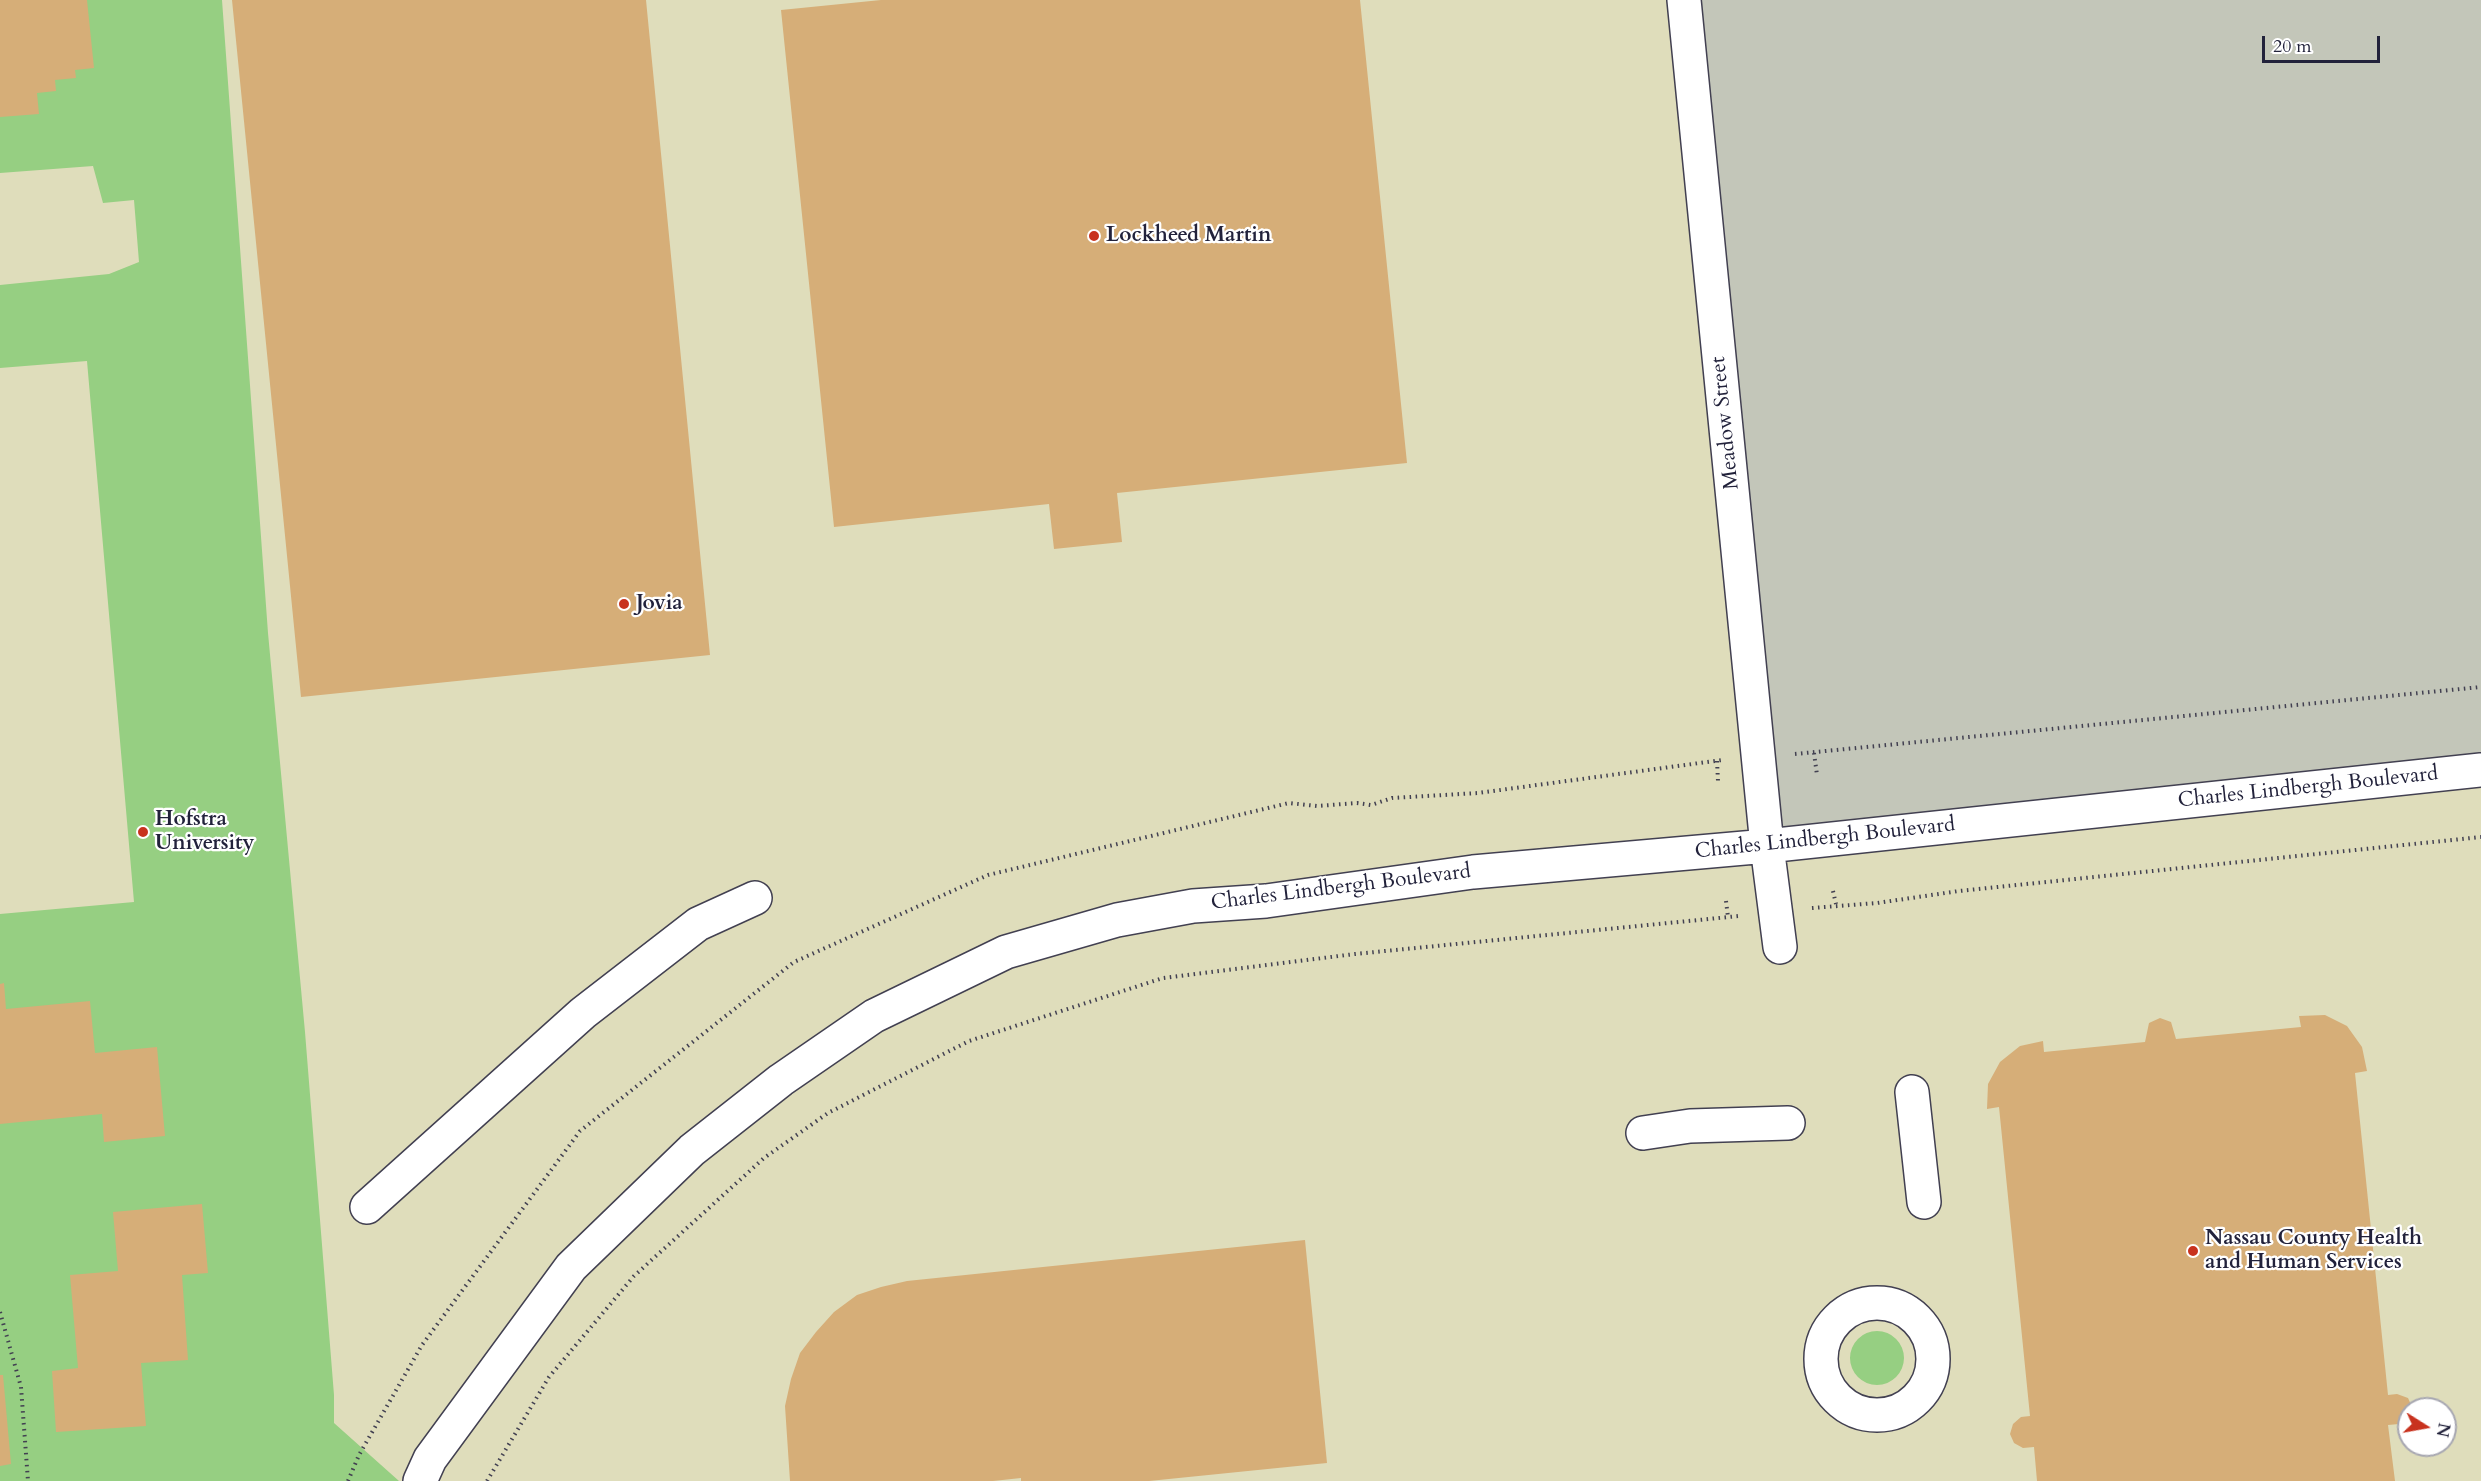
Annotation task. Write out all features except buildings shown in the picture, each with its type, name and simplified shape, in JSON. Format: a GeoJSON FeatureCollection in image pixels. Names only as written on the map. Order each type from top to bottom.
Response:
{"type":"FeatureCollection","features":[{"type":"Feature","properties":{"kind":"street","name":"Meadow Street"},"geometry":{"type":"LineString","coordinates":[[1684,0],[1767,846],[1780,947]]}},
{"type":"Feature","properties":{"kind":"street","name":"Charles Lindbergh Boulevard"},"geometry":{"type":"LineString","coordinates":[[420,1481],[430,1459],[571,1267],[692,1150],[781,1080],[874,1016],[1006,952],[1117,920],[1193,906],[1266,902],[1473,872],[1767,846],[2481,770]]}},
{"type":"Feature","properties":{"kind":"street"},"geometry":{"type":"LineString","coordinates":[[367,1207],[583,1013],[698,924],[755,898]]}},
{"type":"Feature","properties":{"kind":"street"},"geometry":{"type":"LineString","coordinates":[[1912,1092],[1924,1202]]}},
{"type":"Feature","properties":{"kind":"street"},"geometry":{"type":"LineString","coordinates":[[1643,1133],[1690,1126],[1788,1123]]}},
{"type":"Feature","properties":{"kind":"path"},"geometry":{"type":"LineString","coordinates":[[1814,753],[1817,775]]}},
{"type":"Feature","properties":{"kind":"path"},"geometry":{"type":"LineString","coordinates":[[1717,761],[1718,781]]}},
{"type":"Feature","properties":{"kind":"path"},"geometry":{"type":"LineString","coordinates":[[487,1481],[549,1377],[634,1275],[764,1158],[828,1113],[969,1041],[1163,978],[1355,954],[1836,904],[1877,903],[1959,891],[2481,837]]}},
{"type":"Feature","properties":{"kind":"path"},"geometry":{"type":"LineString","coordinates":[[1833,891],[1836,904]]}},
{"type":"Feature","properties":{"kind":"path"},"geometry":{"type":"LineString","coordinates":[[1726,901],[1728,917]]}},
{"type":"Feature","properties":{"kind":"path"},"geometry":{"type":"LineString","coordinates":[[0,1312],[21,1387],[28,1481]]}},
{"type":"Feature","properties":{"kind":"shaded area"},"geometry":{"type":"Polygon","coordinates":[[[0,0],[1691,0],[2481,762],[2481,1481],[0,1481],[0,0]]]}},
{"type":"Feature","properties":{"kind":"shaded area"},"geometry":{"type":"Polygon","coordinates":[[[1691,0],[2481,0],[2481,762],[1775,836],[1691,0]]]}},
{"type":"Feature","properties":{"kind":"green space","name":"Hofstra University"},"geometry":{"type":"Polygon","coordinates":[[[0,0],[222,0],[268,633],[305,1032],[334,1395],[334,1423],[399,1481],[0,1481],[0,914],[134,902],[87,361],[0,368],[0,285],[109,274],[139,262],[134,200],[103,203],[93,166],[0,173],[0,0]]]}},
{"type":"Feature","properties":{"kind":"green space"},"geometry":{"type":"Polygon","coordinates":[[[1877,1331],[1887,1333],[1896,1339],[1902,1348],[1904,1358],[1902,1368],[1896,1377],[1887,1383],[1877,1385],[1867,1383],[1858,1377],[1852,1368],[1850,1358],[1852,1348],[1858,1339],[1867,1333],[1877,1331]]]}},
{"type":"Feature","properties":{"kind":"place","name":"Lockheed Martin"},"geometry":{"type":"Point","coordinates":[1094,236]}},
{"type":"Feature","properties":{"kind":"place","name":"Jovia"},"geometry":{"type":"Point","coordinates":[624,604]}},
{"type":"Feature","properties":{"kind":"place","name":"Hofstra University"},"geometry":{"type":"Point","coordinates":[143,832]}},
{"type":"Feature","properties":{"kind":"place","name":"Nassau County Health and Human Services"},"geometry":{"type":"Point","coordinates":[2193,1251]}}]}
